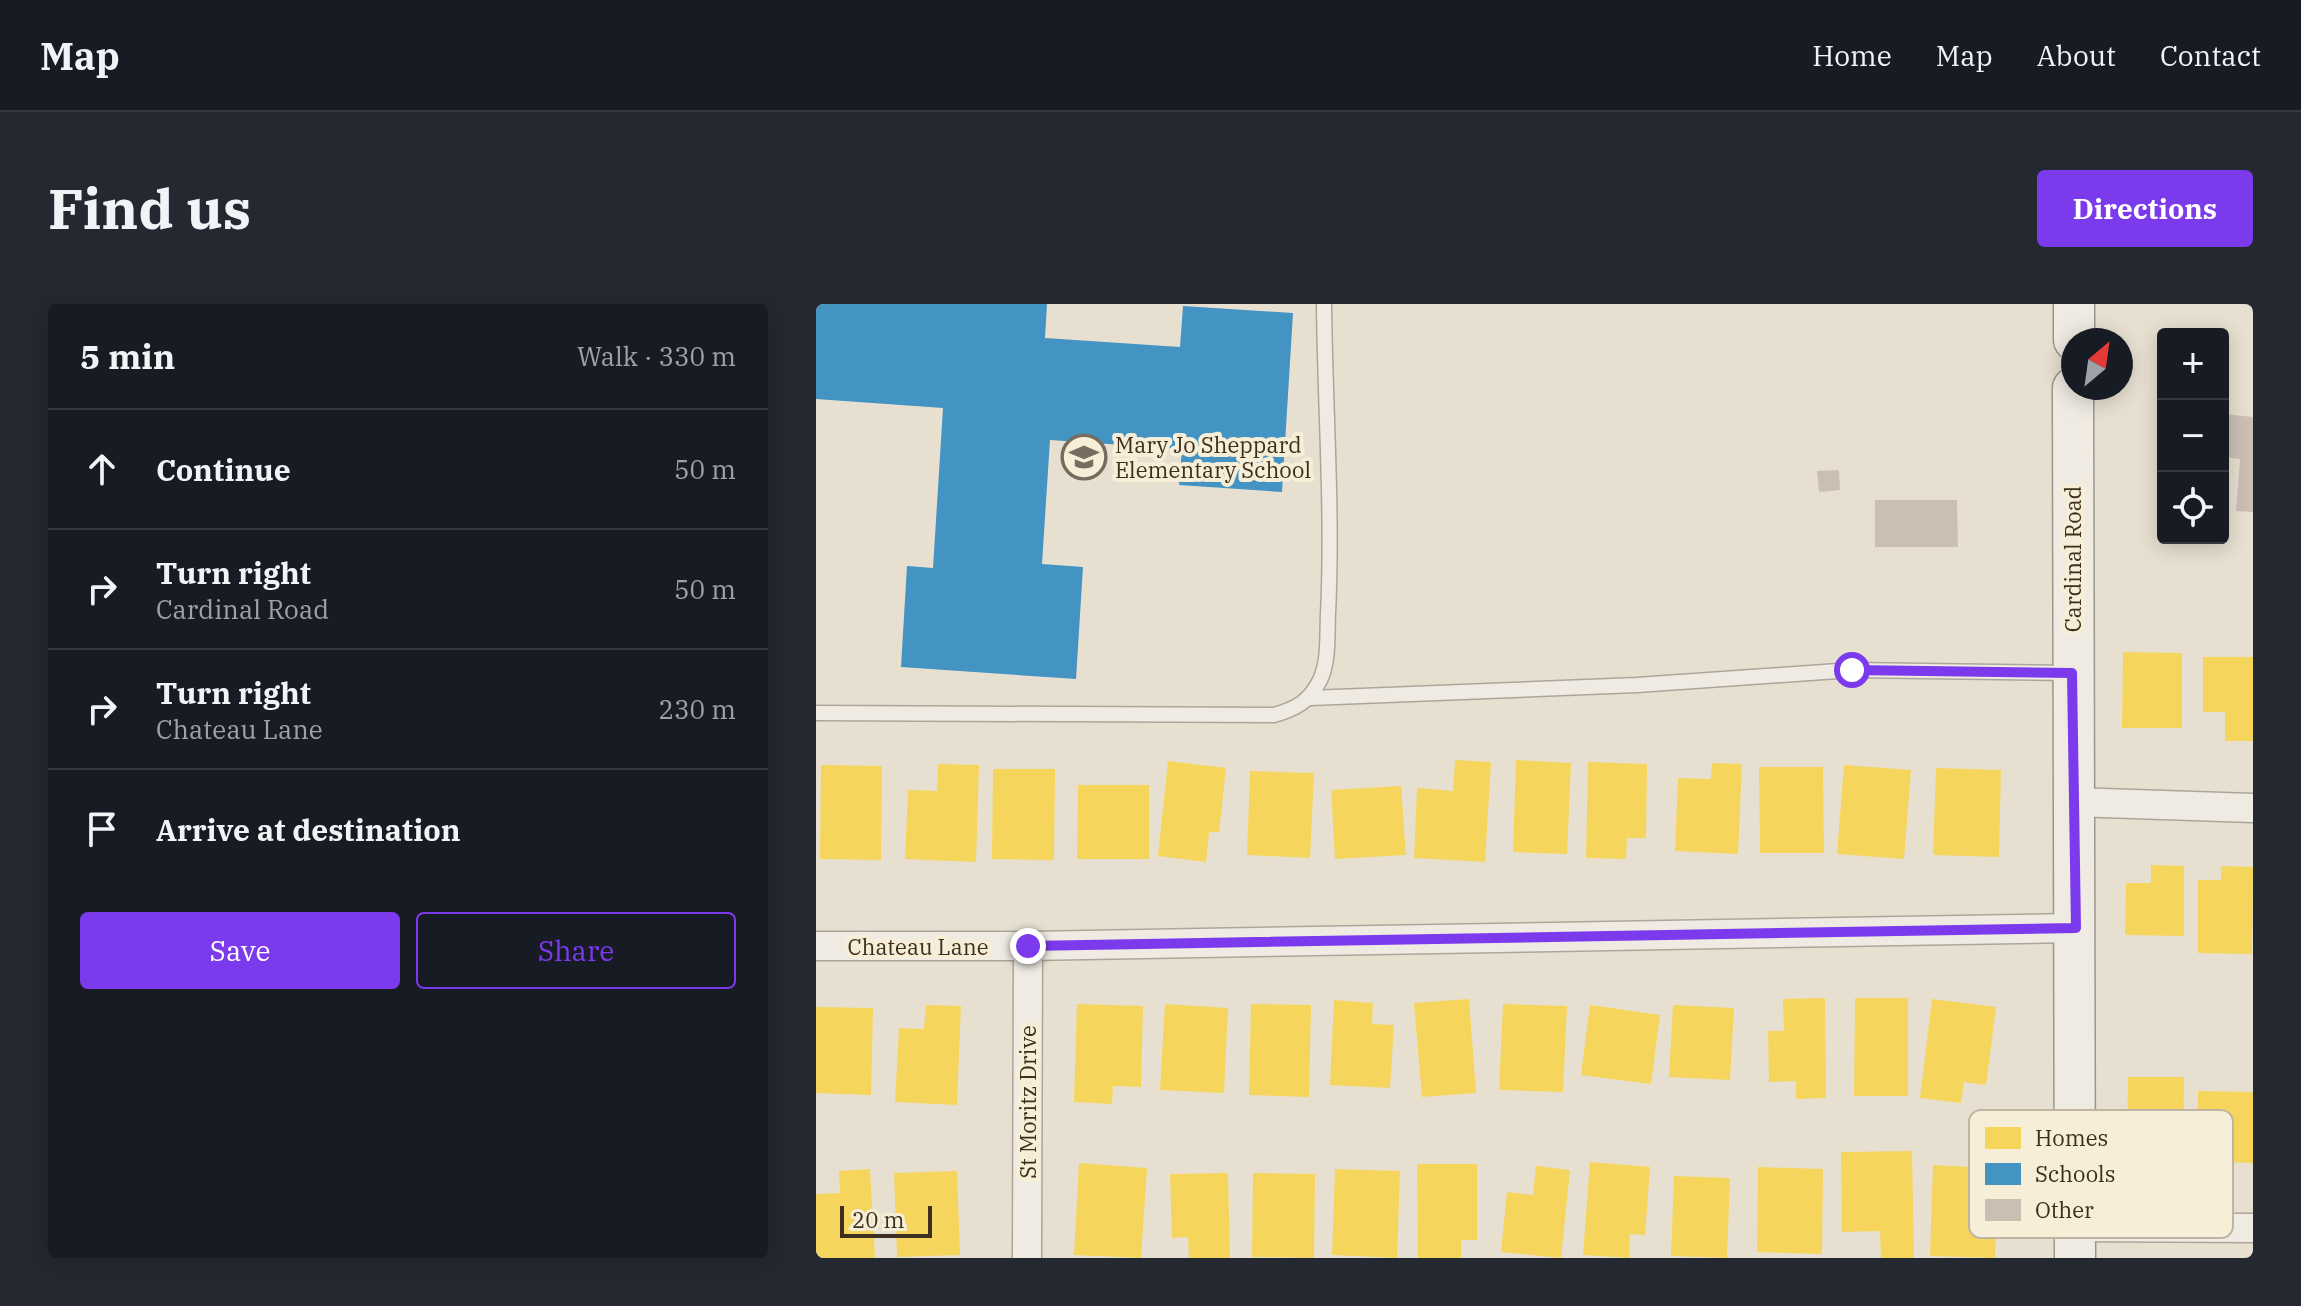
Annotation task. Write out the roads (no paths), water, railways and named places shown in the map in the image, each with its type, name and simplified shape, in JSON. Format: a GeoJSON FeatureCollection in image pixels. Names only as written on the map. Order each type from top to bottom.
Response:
{"type":"FeatureCollection","features":[{"type":"Feature","properties":{"kind":"street"},"geometry":{"type":"LineString","coordinates":[[2074,304],[2074,328]]}},
{"type":"Feature","properties":{"kind":"street","name":"Cardinal Road"},"geometry":{"type":"LineString","coordinates":[[2073,400],[2075,1110]]}},
{"type":"Feature","properties":{"kind":"street"},"geometry":{"type":"LineString","coordinates":[[2073,802],[2253,808]]}},
{"type":"Feature","properties":{"kind":"street","name":"Chateau Lane"},"geometry":{"type":"LineString","coordinates":[[816,946],[1028,946],[2076,928]]}},
{"type":"Feature","properties":{"kind":"street","name":"St Moritz Drive"},"geometry":{"type":"LineString","coordinates":[[1027,1258],[1028,946]]}},
{"type":"Feature","properties":{"kind":"street"},"geometry":{"type":"LineString","coordinates":[[2233,1230],[2253,1228]]}},
{"type":"Feature","properties":{"kind":"street"},"geometry":{"type":"LineString","coordinates":[[2075,1242],[2126,1238]]}},
{"type":"Feature","properties":{"kind":"lane"},"geometry":{"type":"LineString","coordinates":[[816,713],[1274,715],[1293,710],[1310,698],[1324,666],[1330,575],[1324,304]]}},
{"type":"Feature","properties":{"kind":"lane"},"geometry":{"type":"LineString","coordinates":[[1310,698],[1637,685],[1852,670],[2072,673]]}},
{"type":"Feature","properties":{"kind":"place","name":"Mary Jo Sheppard Elementary School"},"geometry":{"type":"Point","coordinates":[1084,457]}}]}
